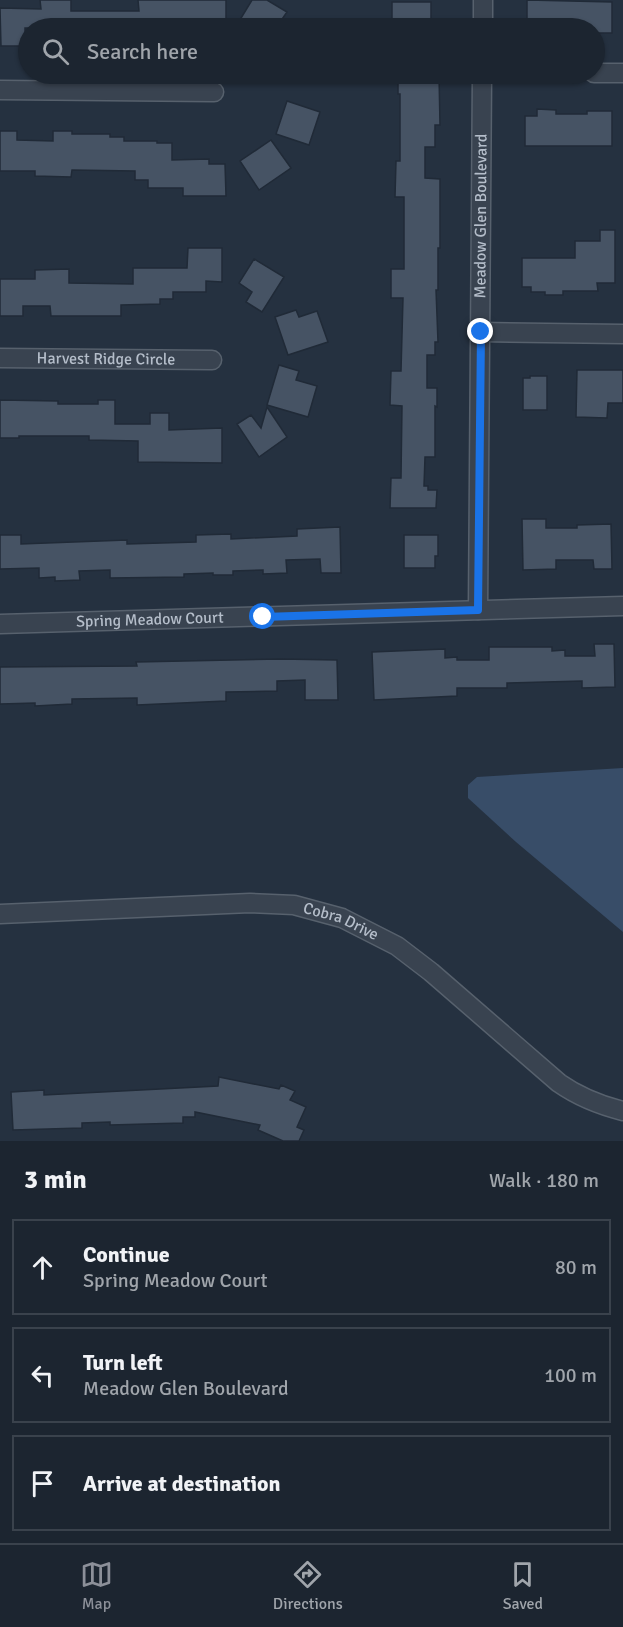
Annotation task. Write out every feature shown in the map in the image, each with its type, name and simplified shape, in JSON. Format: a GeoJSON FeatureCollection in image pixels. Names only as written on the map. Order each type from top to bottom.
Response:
{"type":"FeatureCollection","features":[{"type":"Feature","properties":{"kind":"street"},"geometry":{"type":"LineString","coordinates":[[483,0],[483,18]]}},
{"type":"Feature","properties":{"kind":"street"},"geometry":{"type":"LineString","coordinates":[[605,73],[623,73]]}},
{"type":"Feature","properties":{"kind":"street","name":"Meadow Glen Boulevard"},"geometry":{"type":"LineString","coordinates":[[478,610],[482,84]]}},
{"type":"Feature","properties":{"kind":"street"},"geometry":{"type":"LineString","coordinates":[[0,90],[214,92]]}},
{"type":"Feature","properties":{"kind":"street"},"geometry":{"type":"LineString","coordinates":[[481,332],[623,334]]}},
{"type":"Feature","properties":{"kind":"street","name":"Harvest Ridge Circle"},"geometry":{"type":"LineString","coordinates":[[0,358],[212,360]]}},
{"type":"Feature","properties":{"kind":"street","name":"Spring Meadow Court"},"geometry":{"type":"LineString","coordinates":[[0,624],[623,606]]}},
{"type":"Feature","properties":{"kind":"street","name":"Cobra Drive"},"geometry":{"type":"LineString","coordinates":[[0,914],[250,903],[294,905],[342,918],[374,933],[414,959],[576,1095],[623,1111]]}},
{"type":"Feature","properties":{"kind":"water"},"geometry":{"type":"Polygon","coordinates":[[[623,768],[623,932],[516,842],[468,798],[468,785],[477,777],[623,768]]]}},
{"type":"Feature","properties":{"kind":"building"},"geometry":{"type":"Polygon","coordinates":[[[40,0],[71,0],[71,11],[139,11],[138,0],[226,0],[226,18],[18,18],[18,46],[1,46],[0,8],[41,9],[40,0]]]}},
{"type":"Feature","properties":{"kind":"building"},"geometry":{"type":"Polygon","coordinates":[[[252,0],[267,0],[287,12],[283,18],[241,18],[252,0]]]}},
{"type":"Feature","properties":{"kind":"building"},"geometry":{"type":"Polygon","coordinates":[[[527,0],[612,2],[612,33],[605,33],[605,18],[527,18],[527,0]]]}},
{"type":"Feature","properties":{"kind":"building"},"geometry":{"type":"Polygon","coordinates":[[[392,2],[431,2],[431,18],[392,18],[392,2]]]}},
{"type":"Feature","properties":{"kind":"building"},"geometry":{"type":"Polygon","coordinates":[[[398,84],[439,84],[440,125],[435,125],[435,147],[425,147],[425,178],[440,179],[440,248],[438,248],[438,290],[436,290],[438,342],[435,342],[435,355],[427,355],[427,388],[437,388],[435,457],[425,457],[424,486],[428,486],[428,490],[437,490],[436,508],[390,508],[391,478],[401,478],[402,406],[390,405],[391,371],[401,371],[403,298],[391,298],[391,269],[404,269],[404,197],[395,197],[396,161],[400,161],[400,94],[398,94],[398,84]]]}},
{"type":"Feature","properties":{"kind":"building"},"geometry":{"type":"Polygon","coordinates":[[[287,101],[320,112],[309,145],[276,134],[287,101]]]}},
{"type":"Feature","properties":{"kind":"building"},"geometry":{"type":"Polygon","coordinates":[[[537,109],[556,110],[556,114],[612,111],[612,146],[525,146],[525,116],[537,116],[537,109]]]}},
{"type":"Feature","properties":{"kind":"building"},"geometry":{"type":"Polygon","coordinates":[[[0,131],[17,131],[17,140],[53,141],[53,131],[72,131],[72,134],[110,134],[110,137],[124,137],[124,141],[172,143],[172,160],[209,159],[209,164],[225,164],[226,196],[183,196],[183,188],[148,188],[148,180],[135,180],[135,171],[72,170],[71,177],[35,176],[35,171],[0,171],[0,131]]]}},
{"type":"Feature","properties":{"kind":"building"},"geometry":{"type":"Polygon","coordinates":[[[271,140],[291,168],[259,190],[240,161],[271,140]]]}},
{"type":"Feature","properties":{"kind":"building"},"geometry":{"type":"Polygon","coordinates":[[[600,230],[615,230],[615,283],[597,283],[598,291],[563,291],[563,295],[545,295],[545,292],[531,292],[531,287],[522,287],[522,258],[575,258],[575,241],[600,241],[600,230]]]}},
{"type":"Feature","properties":{"kind":"building"},"geometry":{"type":"Polygon","coordinates":[[[188,248],[222,248],[222,282],[206,281],[206,292],[173,292],[173,299],[160,299],[160,304],[121,305],[121,316],[51,316],[50,306],[23,306],[23,316],[0,316],[0,279],[35,279],[35,270],[69,269],[69,283],[133,284],[133,268],[187,268],[188,248]]]}},
{"type":"Feature","properties":{"kind":"building"},"geometry":{"type":"Polygon","coordinates":[[[254,259],[284,277],[262,312],[246,302],[252,292],[239,283],[254,259]]]}},
{"type":"Feature","properties":{"kind":"building"},"geometry":{"type":"Polygon","coordinates":[[[296,310],[299,317],[317,311],[328,342],[288,355],[275,317],[296,310]]]}},
{"type":"Feature","properties":{"kind":"building"},"geometry":{"type":"Polygon","coordinates":[[[279,365],[299,371],[296,380],[317,386],[308,417],[267,405],[279,365]]]}},
{"type":"Feature","properties":{"kind":"building"},"geometry":{"type":"Polygon","coordinates":[[[577,370],[623,370],[623,403],[608,403],[607,418],[576,417],[577,370]]]}},
{"type":"Feature","properties":{"kind":"building"},"geometry":{"type":"Polygon","coordinates":[[[530,376],[547,376],[547,410],[523,410],[523,378],[530,378],[530,376]]]}},
{"type":"Feature","properties":{"kind":"building"},"geometry":{"type":"Polygon","coordinates":[[[0,400],[98,404],[98,400],[115,400],[115,424],[150,424],[150,413],[169,413],[169,430],[222,428],[222,463],[138,462],[138,441],[89,440],[89,436],[0,438],[0,400]]]}},
{"type":"Feature","properties":{"kind":"building"},"geometry":{"type":"Polygon","coordinates":[[[267,407],[287,437],[259,457],[237,424],[251,415],[261,428],[267,407]]]}},
{"type":"Feature","properties":{"kind":"building"},"geometry":{"type":"Polygon","coordinates":[[[522,519],[546,519],[546,528],[577,528],[577,525],[611,524],[612,569],[594,569],[593,560],[556,560],[556,569],[523,570],[522,519]]]}},
{"type":"Feature","properties":{"kind":"building"},"geometry":{"type":"Polygon","coordinates":[[[340,527],[341,573],[321,573],[320,559],[286,560],[287,573],[263,574],[263,570],[233,571],[233,575],[184,574],[184,577],[110,578],[110,570],[79,571],[80,580],[55,581],[55,577],[39,578],[39,568],[0,569],[0,535],[21,535],[21,544],[127,540],[127,544],[196,542],[196,535],[231,534],[231,539],[297,536],[297,529],[340,527]]]}},
{"type":"Feature","properties":{"kind":"building"},"geometry":{"type":"Polygon","coordinates":[[[404,535],[438,535],[438,556],[435,556],[435,568],[404,568],[404,535]]]}},
{"type":"Feature","properties":{"kind":"building"},"geometry":{"type":"Polygon","coordinates":[[[594,644],[614,644],[615,687],[582,688],[582,681],[507,683],[507,688],[457,688],[457,696],[374,700],[372,652],[445,649],[445,658],[489,660],[489,647],[552,647],[552,651],[565,650],[565,656],[595,656],[594,644]]]}},
{"type":"Feature","properties":{"kind":"building"},"geometry":{"type":"Polygon","coordinates":[[[337,660],[338,700],[305,700],[305,680],[277,681],[277,691],[226,692],[226,701],[137,705],[137,698],[72,699],[72,704],[35,706],[35,703],[0,704],[0,667],[137,666],[136,662],[337,660]]]}},
{"type":"Feature","properties":{"kind":"building"},"geometry":{"type":"Polygon","coordinates":[[[219,1077],[279,1089],[281,1085],[295,1091],[290,1100],[306,1107],[297,1127],[304,1130],[299,1141],[283,1141],[258,1130],[260,1125],[195,1112],[195,1117],[183,1117],[183,1123],[110,1125],[110,1122],[82,1123],[82,1128],[13,1130],[11,1092],[44,1090],[44,1095],[218,1086],[219,1077]]]}},
{"type":"Feature","properties":{"kind":"route"},"geometry":{"type":"LineString","coordinates":[[263,617],[478,610],[481,332]]}}]}
